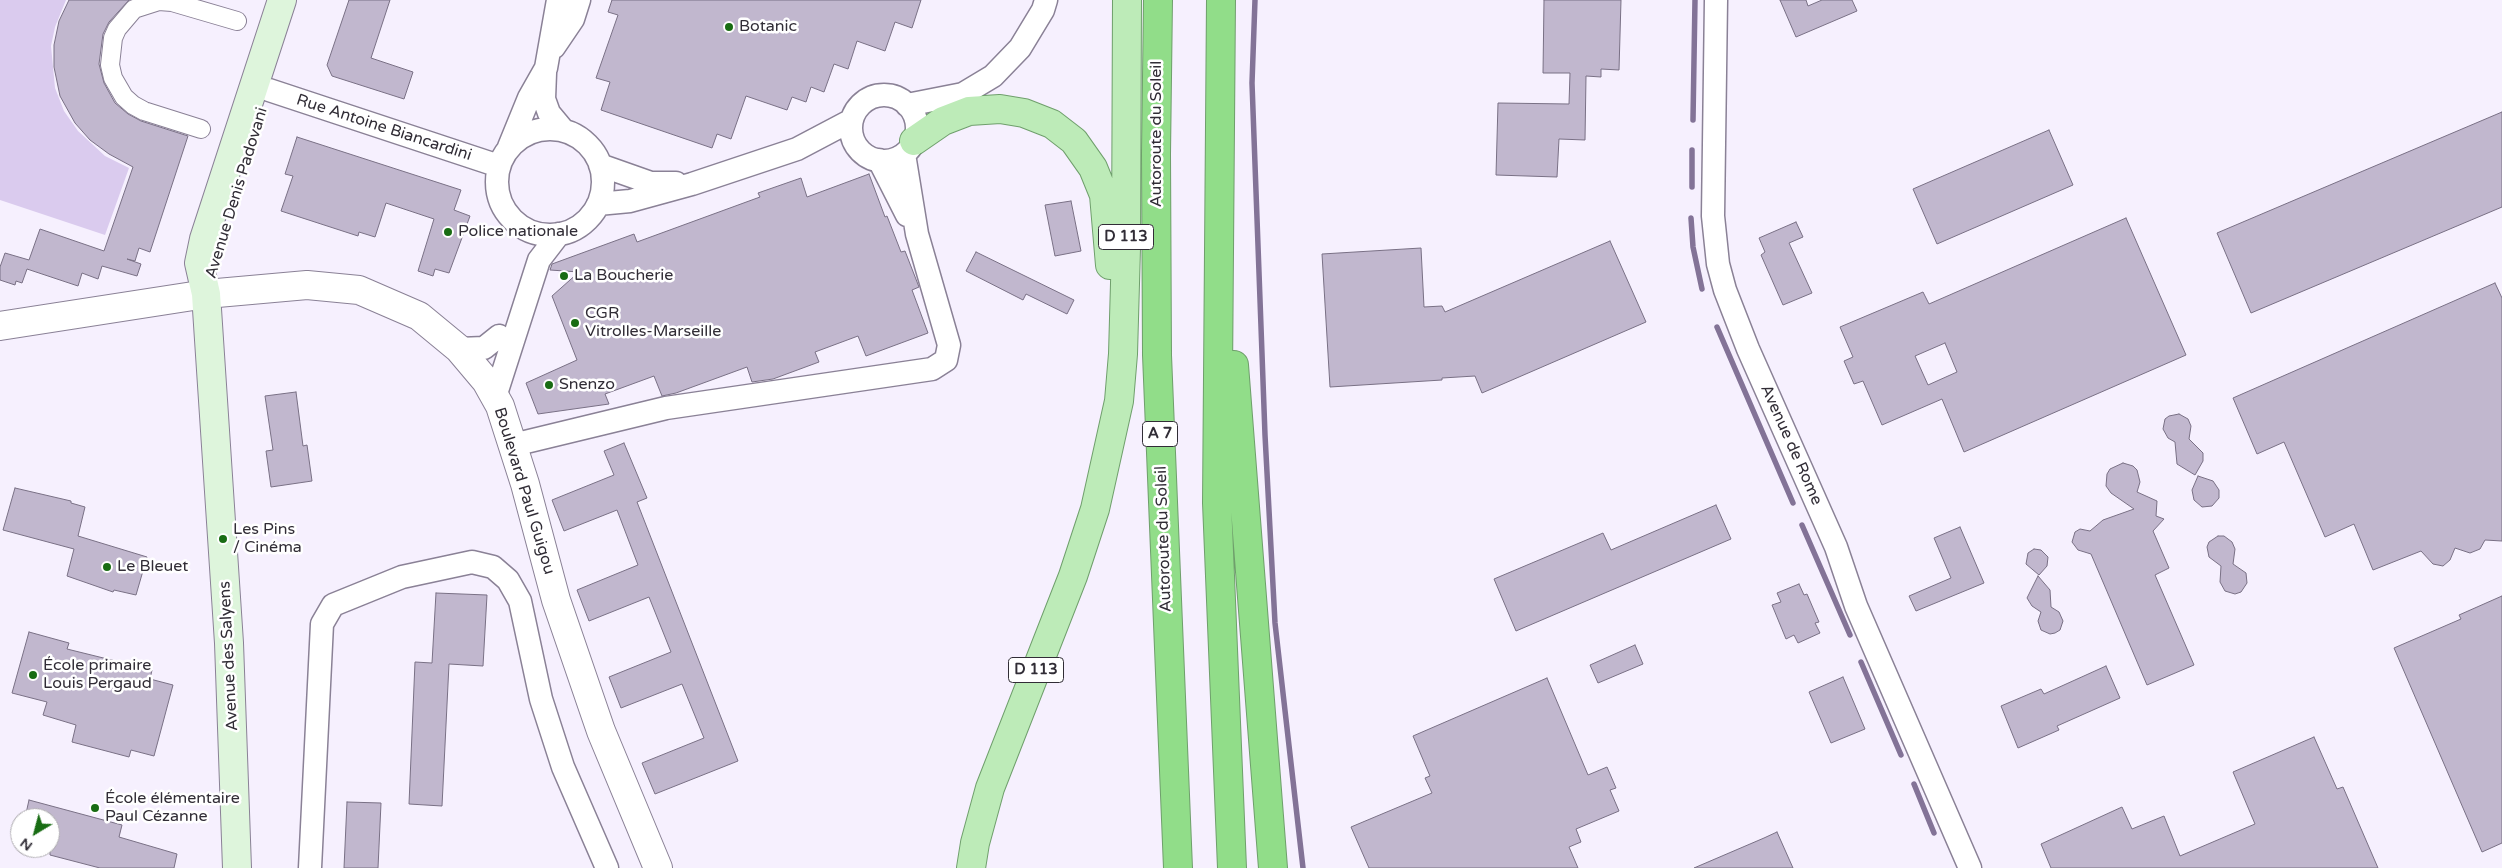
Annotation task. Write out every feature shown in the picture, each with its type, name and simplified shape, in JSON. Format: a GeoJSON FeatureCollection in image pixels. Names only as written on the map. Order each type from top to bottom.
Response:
{"type":"FeatureCollection","features":[{"type":"Feature","properties":{"kind":"highway"},"geometry":{"type":"LineString","coordinates":[[1149,0],[1156,154]]}},
{"type":"Feature","properties":{"kind":"highway","name":"Autoroute du Soleil"},"geometry":{"type":"LineString","coordinates":[[1158,0],[1156,154],[1157,355],[1178,868]]}},
{"type":"Feature","properties":{"kind":"highway"},"geometry":{"type":"LineString","coordinates":[[1221,0],[1217,503],[1232,868]]}},
{"type":"Feature","properties":{"kind":"highway"},"geometry":{"type":"LineString","coordinates":[[1219,242],[1235,375],[1273,868]]}},
{"type":"Feature","properties":{"kind":"main road","name":"Avenue Denis Padovani"},"geometry":{"type":"LineString","coordinates":[[206,294],[199,263],[204,239],[282,0]]}},
{"type":"Feature","properties":{"kind":"main road","name":"Avenue Denis Padovani"},"geometry":{"type":"LineString","coordinates":[[206,294],[218,244],[299,0]]}},
{"type":"Feature","properties":{"kind":"main road","name":"D 113"},"geometry":{"type":"LineString","coordinates":[[971,868],[990,788],[1073,576],[1104,473],[1119,402],[1123,354],[1126,248],[1127,0]]}},
{"type":"Feature","properties":{"kind":"main road"},"geometry":{"type":"LineString","coordinates":[[909,147],[943,121],[969,111],[1000,110],[1024,113],[1052,124],[1074,141],[1093,168],[1104,194],[1109,246],[1112,352],[1104,473]]}},
{"type":"Feature","properties":{"kind":"main road","name":"Avenue des Salyens"},"geometry":{"type":"LineString","coordinates":[[206,294],[229,643],[237,868]]}},
{"type":"Feature","properties":{"kind":"street"},"geometry":{"type":"LineString","coordinates":[[558,0],[548,60],[544,99],[549,113],[564,131]]}},
{"type":"Feature","properties":{"kind":"street"},"geometry":{"type":"LineString","coordinates":[[504,157],[520,138],[534,131],[549,129],[564,131],[580,138],[592,150],[600,165],[603,178],[598,204],[582,224],[559,234],[541,234],[523,228],[510,216],[500,201],[497,184],[504,157],[530,98],[548,60],[573,19],[579,0]]}},
{"type":"Feature","properties":{"kind":"street"},"geometry":{"type":"LineString","coordinates":[[909,147],[896,158],[879,160],[870,158],[857,147],[850,129],[856,110],[870,97],[890,96],[908,105],[963,94],[994,76],[1020,48],[1043,10],[1046,0]]}},
{"type":"Feature","properties":{"kind":"street","name":"Avenue de Rome"},"geometry":{"type":"LineString","coordinates":[[1716,0],[1713,216],[1717,256],[1725,290],[1748,349],[1836,547],[1856,606],[1970,868]]}},
{"type":"Feature","properties":{"kind":"street"},"geometry":{"type":"LineString","coordinates":[[201,128],[144,111],[124,97],[113,78],[110,65],[113,38],[117,29],[134,9],[159,1],[172,2],[237,22]]}},
{"type":"Feature","properties":{"kind":"street","name":"Rue Antoine Biancardini"},"geometry":{"type":"LineString","coordinates":[[269,90],[504,157]]}},
{"type":"Feature","properties":{"kind":"street"},"geometry":{"type":"LineString","coordinates":[[908,105],[916,122],[909,147],[916,234]]}},
{"type":"Feature","properties":{"kind":"street"},"geometry":{"type":"LineString","coordinates":[[598,204],[630,201],[692,184],[797,149],[852,120]]}},
{"type":"Feature","properties":{"kind":"street"},"geometry":{"type":"LineString","coordinates":[[797,149],[857,147]]}},
{"type":"Feature","properties":{"kind":"street"},"geometry":{"type":"LineString","coordinates":[[513,445],[666,408],[932,369],[946,360],[949,345],[916,234],[879,160]]}},
{"type":"Feature","properties":{"kind":"street"},"geometry":{"type":"LineString","coordinates":[[600,165],[651,183],[692,184]]}},
{"type":"Feature","properties":{"kind":"street"},"geometry":{"type":"LineString","coordinates":[[491,389],[499,336],[515,290],[525,253],[523,228]]}},
{"type":"Feature","properties":{"kind":"street"},"geometry":{"type":"LineString","coordinates":[[491,389],[539,260],[559,234]]}},
{"type":"Feature","properties":{"kind":"street","name":"Boulevard Paul Guigou"},"geometry":{"type":"LineString","coordinates":[[0,326],[206,294],[307,284],[359,290],[418,316],[459,349],[491,389],[513,445],[556,600],[571,645],[601,731],[658,868]]}},
{"type":"Feature","properties":{"kind":"street"},"geometry":{"type":"LineString","coordinates":[[459,349],[484,348],[499,336]]}},
{"type":"Feature","properties":{"kind":"street"},"geometry":{"type":"LineString","coordinates":[[310,868],[322,624],[333,604],[402,577],[472,562],[492,567],[508,580],[520,601],[541,699],[562,767],[607,868]]}},
{"type":"Feature","properties":{"kind":"shaded area"},"geometry":{"type":"Polygon","coordinates":[[[0,0],[66,0],[55,27],[51,46],[55,88],[64,111],[78,131],[105,156],[129,168],[105,235],[0,200],[0,0]]]}},
{"type":"Feature","properties":{"kind":"building"},"geometry":{"type":"Polygon","coordinates":[[[69,0],[129,0],[109,22],[103,34],[99,64],[104,83],[115,103],[128,114],[141,121],[188,136],[150,252],[139,248],[135,261],[127,259],[141,264],[137,276],[102,266],[98,279],[82,273],[78,286],[27,269],[22,283],[16,281],[15,285],[0,280],[0,267],[5,253],[29,260],[40,229],[104,251],[133,167],[109,154],[90,140],[75,123],[60,96],[54,67],[54,45],[59,21],[69,0]]]}},
{"type":"Feature","properties":{"kind":"building"},"geometry":{"type":"Polygon","coordinates":[[[349,0],[390,0],[371,58],[413,72],[404,99],[332,76],[327,65],[349,0]]]}},
{"type":"Feature","properties":{"kind":"building"},"geometry":{"type":"Polygon","coordinates":[[[612,0],[921,0],[912,28],[895,22],[885,51],[857,41],[848,69],[834,64],[824,92],[811,87],[806,102],[792,97],[787,110],[746,96],[731,139],[717,134],[712,148],[601,110],[610,82],[596,78],[618,15],[608,12],[612,0]]]}},
{"type":"Feature","properties":{"kind":"building"},"geometry":{"type":"Polygon","coordinates":[[[1544,0],[1621,0],[1619,70],[1601,69],[1601,77],[1586,76],[1585,140],[1559,139],[1557,177],[1496,175],[1498,103],[1569,104],[1570,73],[1543,73],[1544,0]]]}},
{"type":"Feature","properties":{"kind":"building"},"geometry":{"type":"Polygon","coordinates":[[[1780,0],[1806,0],[1808,6],[1822,0],[1852,0],[1857,11],[1796,37],[1780,0]]]}},
{"type":"Feature","properties":{"kind":"building"},"geometry":{"type":"Polygon","coordinates":[[[2502,112],[2502,207],[2251,313],[2217,233],[2502,112]]]}},
{"type":"Feature","properties":{"kind":"building"},"geometry":{"type":"Polygon","coordinates":[[[2049,130],[2073,185],[1937,244],[1913,189],[2049,130]]]}},
{"type":"Feature","properties":{"kind":"building"},"geometry":{"type":"Polygon","coordinates":[[[297,137],[461,190],[454,210],[470,216],[449,273],[435,269],[433,276],[418,271],[434,219],[386,203],[375,237],[359,232],[358,236],[281,211],[293,176],[285,174],[297,137]]]}},
{"type":"Feature","properties":{"kind":"building"},"geometry":{"type":"Polygon","coordinates":[[[869,174],[885,217],[887,216],[901,252],[905,251],[919,287],[912,290],[928,333],[866,356],[858,336],[815,352],[819,362],[773,379],[752,382],[747,367],[676,393],[662,396],[654,376],[605,394],[609,404],[538,414],[526,383],[577,360],[552,296],[579,272],[550,270],[552,264],[634,234],[637,242],[760,197],[758,193],[801,178],[807,197],[869,174]]]}},
{"type":"Feature","properties":{"kind":"building"},"geometry":{"type":"Polygon","coordinates":[[[1071,201],[1081,251],[1055,256],[1045,205],[1071,201]]]}},
{"type":"Feature","properties":{"kind":"building"},"geometry":{"type":"Polygon","coordinates":[[[2126,218],[2186,355],[1964,452],[1942,399],[1882,425],[1863,381],[1854,384],[1844,361],[1853,357],[1840,327],[1923,292],[1929,304],[2126,218]],[[1945,343],[1915,356],[1928,385],[1957,372],[1945,343]]]}},
{"type":"Feature","properties":{"kind":"building"},"geometry":{"type":"Polygon","coordinates":[[[1796,222],[1803,237],[1789,243],[1812,293],[1783,305],[1761,255],[1765,252],[1759,238],[1796,222]]]}},
{"type":"Feature","properties":{"kind":"building"},"geometry":{"type":"Polygon","coordinates":[[[1610,241],[1646,322],[1482,393],[1475,376],[1330,387],[1322,254],[1421,248],[1424,307],[1442,306],[1445,312],[1610,241]]]}},
{"type":"Feature","properties":{"kind":"building"},"geometry":{"type":"Polygon","coordinates":[[[976,252],[1074,300],[1067,314],[1026,294],[1023,300],[966,271],[976,252]]]}},
{"type":"Feature","properties":{"kind":"building"},"geometry":{"type":"Polygon","coordinates":[[[2495,283],[2502,298],[2502,541],[2485,540],[2480,549],[2470,553],[2455,548],[2450,560],[2443,566],[2433,564],[2421,551],[2373,570],[2354,524],[2325,537],[2284,442],[2257,454],[2233,398],[2495,283]]]}},
{"type":"Feature","properties":{"kind":"building"},"geometry":{"type":"Polygon","coordinates":[[[296,392],[303,446],[307,445],[312,481],[271,487],[266,451],[273,450],[265,396],[296,392]]]}},
{"type":"Feature","properties":{"kind":"building"},"geometry":{"type":"Polygon","coordinates":[[[2179,414],[2188,419],[2191,426],[2189,439],[2203,453],[2203,461],[2195,475],[2177,464],[2175,442],[2168,438],[2163,429],[2165,419],[2179,414]]]}},
{"type":"Feature","properties":{"kind":"building"},"geometry":{"type":"Polygon","coordinates":[[[624,443],[647,498],[637,502],[738,761],[655,794],[642,763],[704,738],[682,684],[621,708],[609,677],[671,652],[649,597],[589,621],[577,590],[638,565],[617,510],[564,531],[552,500],[614,475],[604,451],[624,443]]]}},
{"type":"Feature","properties":{"kind":"building"},"geometry":{"type":"Polygon","coordinates":[[[2123,463],[2133,466],[2137,470],[2140,482],[2137,492],[2157,501],[2156,516],[2164,519],[2153,531],[2169,568],[2155,575],[2194,665],[2147,685],[2091,554],[2078,550],[2072,542],[2075,532],[2080,529],[2090,531],[2103,520],[2134,509],[2111,493],[2106,486],[2107,474],[2110,469],[2123,463]]]}},
{"type":"Feature","properties":{"kind":"building"},"geometry":{"type":"Polygon","coordinates":[[[2198,476],[2213,481],[2219,490],[2219,498],[2212,506],[2202,507],[2194,500],[2192,490],[2198,476]]]}},
{"type":"Feature","properties":{"kind":"building"},"geometry":{"type":"Polygon","coordinates":[[[15,488],[71,501],[71,503],[85,507],[78,536],[147,557],[136,595],[114,590],[113,592],[67,576],[74,549],[3,530],[15,488]]]}},
{"type":"Feature","properties":{"kind":"building"},"geometry":{"type":"Polygon","coordinates":[[[1716,505],[1731,539],[1516,631],[1494,579],[1603,533],[1611,550],[1716,505]]]}},
{"type":"Feature","properties":{"kind":"building"},"geometry":{"type":"Polygon","coordinates":[[[1960,527],[1984,583],[1916,611],[1909,596],[1951,578],[1934,538],[1960,527]]]}},
{"type":"Feature","properties":{"kind":"building"},"geometry":{"type":"Polygon","coordinates":[[[2218,536],[2224,536],[2232,542],[2235,549],[2233,564],[2246,573],[2247,583],[2241,592],[2235,594],[2225,591],[2220,582],[2221,566],[2209,557],[2207,547],[2209,542],[2218,536]]]}},
{"type":"Feature","properties":{"kind":"building"},"geometry":{"type":"Polygon","coordinates":[[[2034,549],[2041,550],[2048,557],[2047,566],[2039,575],[2026,564],[2028,553],[2034,549]]]}},
{"type":"Feature","properties":{"kind":"building"},"geometry":{"type":"Polygon","coordinates":[[[2038,576],[2050,590],[2051,607],[2059,612],[2063,621],[2060,630],[2055,633],[2050,634],[2041,630],[2038,621],[2041,612],[2032,606],[2027,598],[2038,576]]]}},
{"type":"Feature","properties":{"kind":"building"},"geometry":{"type":"Polygon","coordinates":[[[1799,584],[1804,595],[1807,594],[1819,622],[1815,623],[1820,633],[1798,643],[1794,635],[1786,639],[1772,605],[1781,602],[1777,593],[1799,584]]]}},
{"type":"Feature","properties":{"kind":"building"},"geometry":{"type":"Polygon","coordinates":[[[436,593],[487,595],[483,666],[449,664],[442,806],[409,804],[415,662],[432,663],[436,593]]]}},
{"type":"Feature","properties":{"kind":"building"},"geometry":{"type":"Polygon","coordinates":[[[2502,596],[2502,843],[2482,852],[2394,648],[2461,619],[2459,615],[2502,596]]]}},
{"type":"Feature","properties":{"kind":"building"},"geometry":{"type":"Polygon","coordinates":[[[29,632],[69,643],[67,649],[152,670],[150,679],[173,685],[154,756],[131,750],[129,757],[72,742],[76,725],[43,715],[47,702],[12,693],[29,632]]]}},
{"type":"Feature","properties":{"kind":"building"},"geometry":{"type":"Polygon","coordinates":[[[1635,645],[1643,664],[1598,683],[1590,665],[1635,645]]]}},
{"type":"Feature","properties":{"kind":"building"},"geometry":{"type":"Polygon","coordinates":[[[2106,666],[2120,698],[2057,726],[2059,730],[2018,748],[2001,706],[2041,689],[2044,694],[2106,666]]]}},
{"type":"Feature","properties":{"kind":"building"},"geometry":{"type":"Polygon","coordinates":[[[1843,677],[1865,729],[1831,743],[1809,692],[1843,677]]]}},
{"type":"Feature","properties":{"kind":"building"},"geometry":{"type":"Polygon","coordinates":[[[1547,678],[1588,775],[1607,767],[1616,788],[1610,790],[1619,811],[1576,829],[1581,842],[1569,847],[1578,868],[1369,868],[1351,827],[1432,793],[1425,778],[1430,776],[1413,736],[1547,678]]]}},
{"type":"Feature","properties":{"kind":"building"},"geometry":{"type":"Polygon","coordinates":[[[2314,737],[2337,789],[2343,787],[2378,868],[2051,868],[2041,844],[2122,807],[2132,829],[2164,816],[2180,856],[2255,824],[2233,772],[2314,737]]]}},
{"type":"Feature","properties":{"kind":"building"},"geometry":{"type":"Polygon","coordinates":[[[29,800],[59,808],[27,808],[29,800]]]}},
{"type":"Feature","properties":{"kind":"building"},"geometry":{"type":"Polygon","coordinates":[[[347,802],[381,803],[378,868],[344,868],[347,802]]]}},
{"type":"Feature","properties":{"kind":"building"},"geometry":{"type":"Polygon","coordinates":[[[60,808],[122,825],[119,837],[177,854],[174,868],[100,868],[60,858],[60,808]]]}},
{"type":"Feature","properties":{"kind":"building"},"geometry":{"type":"Polygon","coordinates":[[[1777,832],[1793,868],[1694,868],[1764,838],[1777,832]]]}},
{"type":"Feature","properties":{"kind":"waterway"},"geometry":{"type":"LineString","coordinates":[[1255,0],[1252,83],[1265,435],[1275,623],[1303,868]]}},
{"type":"Feature","properties":{"kind":"waterway"},"geometry":{"type":"LineString","coordinates":[[1693,120],[1695,0]]}},
{"type":"Feature","properties":{"kind":"waterway"},"geometry":{"type":"LineString","coordinates":[[1692,150],[1692,187]]}},
{"type":"Feature","properties":{"kind":"waterway"},"geometry":{"type":"LineString","coordinates":[[1691,218],[1693,247],[1702,289]]}},
{"type":"Feature","properties":{"kind":"waterway"},"geometry":{"type":"LineString","coordinates":[[1717,327],[1793,503]]}},
{"type":"Feature","properties":{"kind":"waterway"},"geometry":{"type":"LineString","coordinates":[[1802,525],[1850,635]]}},
{"type":"Feature","properties":{"kind":"waterway"},"geometry":{"type":"LineString","coordinates":[[1861,662],[1901,755]]}},
{"type":"Feature","properties":{"kind":"waterway"},"geometry":{"type":"LineString","coordinates":[[1914,784],[1934,833]]}},
{"type":"Feature","properties":{"kind":"place","name":"Botanic"},"geometry":{"type":"Point","coordinates":[729,27]}},
{"type":"Feature","properties":{"kind":"place","name":"Police nationale"},"geometry":{"type":"Point","coordinates":[448,232]}},
{"type":"Feature","properties":{"kind":"place","name":"La Boucherie"},"geometry":{"type":"Point","coordinates":[564,276]}},
{"type":"Feature","properties":{"kind":"place","name":"CGR Vitrolles-Marseille"},"geometry":{"type":"Point","coordinates":[575,323]}},
{"type":"Feature","properties":{"kind":"place","name":"Snenzo"},"geometry":{"type":"Point","coordinates":[549,385]}},
{"type":"Feature","properties":{"kind":"place","name":"Les Pins / Cinéma"},"geometry":{"type":"Point","coordinates":[223,539]}},
{"type":"Feature","properties":{"kind":"place","name":"Le Bleuet"},"geometry":{"type":"Point","coordinates":[107,567]}},
{"type":"Feature","properties":{"kind":"place","name":"École primaire Louis Pergaud"},"geometry":{"type":"Point","coordinates":[33,675]}},
{"type":"Feature","properties":{"kind":"place","name":"École élémentaire Paul Cézanne"},"geometry":{"type":"Point","coordinates":[95,808]}}]}
